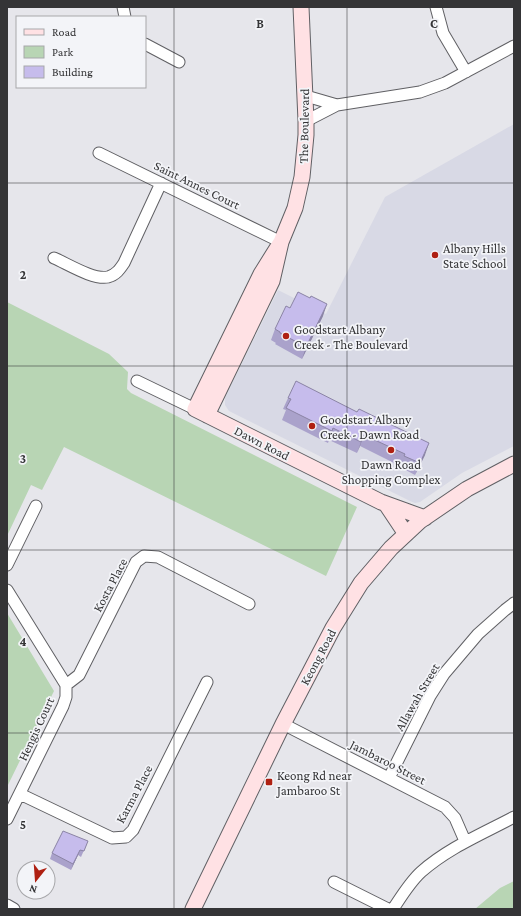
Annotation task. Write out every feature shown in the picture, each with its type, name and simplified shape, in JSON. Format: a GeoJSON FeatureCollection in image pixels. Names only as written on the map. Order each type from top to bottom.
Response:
{"type":"FeatureCollection","features":[{"type":"Feature","properties":{"kind":"street","name":"The Boulevard"},"geometry":{"type":"LineString","coordinates":[[201,412],[272,281],[282,242],[295,208],[302,177],[306,135],[306,96],[301,7]]}},
{"type":"Feature","properties":{"kind":"street"},"geometry":{"type":"LineString","coordinates":[[436,7],[443,33],[466,72]]}},
{"type":"Feature","properties":{"kind":"street"},"geometry":{"type":"LineString","coordinates":[[146,45],[180,62]]}},
{"type":"Feature","properties":{"kind":"street"},"geometry":{"type":"LineString","coordinates":[[306,121],[337,105],[420,92],[445,83],[514,46]]}},
{"type":"Feature","properties":{"kind":"street"},"geometry":{"type":"LineString","coordinates":[[306,96],[337,105]]}},
{"type":"Feature","properties":{"kind":"street","name":"Saint Annes Court"},"geometry":{"type":"LineString","coordinates":[[99,153],[282,242]]}},
{"type":"Feature","properties":{"kind":"street"},"geometry":{"type":"LineString","coordinates":[[54,258],[88,274],[102,278],[109,277],[114,274],[124,263],[161,183]]}},
{"type":"Feature","properties":{"kind":"street","name":"Dawn Road"},"geometry":{"type":"LineString","coordinates":[[138,381],[386,504],[425,518]]}},
{"type":"Feature","properties":{"kind":"street","name":"Keong Road"},"geometry":{"type":"LineString","coordinates":[[193,909],[283,724],[332,628],[361,583],[391,548],[425,518],[467,489],[514,464]]}},
{"type":"Feature","properties":{"kind":"street","name":"Dawn Road"},"geometry":{"type":"LineString","coordinates":[[386,504],[406,534]]}},
{"type":"Feature","properties":{"kind":"street"},"geometry":{"type":"LineString","coordinates":[[7,565],[36,506]]}},
{"type":"Feature","properties":{"kind":"street","name":"Kosta Place"},"geometry":{"type":"LineString","coordinates":[[66,685],[79,675],[136,562],[144,556],[158,557],[249,604]]}},
{"type":"Feature","properties":{"kind":"street","name":"Hengis Court"},"geometry":{"type":"LineString","coordinates":[[7,590],[66,685],[66,697],[63,706],[7,819]]}},
{"type":"Feature","properties":{"kind":"street","name":"Allawah Street"},"geometry":{"type":"LineString","coordinates":[[389,778],[430,696],[444,674],[478,634],[514,603]]}},
{"type":"Feature","properties":{"kind":"street","name":"Karma Place"},"geometry":{"type":"LineString","coordinates":[[20,794],[112,838],[126,837],[133,830],[207,682]]}},
{"type":"Feature","properties":{"kind":"street","name":"Jambaroo Street"},"geometry":{"type":"LineString","coordinates":[[283,724],[445,807],[455,818],[465,841]]}},
{"type":"Feature","properties":{"kind":"street"},"geometry":{"type":"LineString","coordinates":[[393,909],[420,873],[465,841],[514,817]]}},
{"type":"Feature","properties":{"kind":"street"},"geometry":{"type":"LineString","coordinates":[[334,882],[388,909]]}},
{"type":"Feature","properties":{"kind":"street"},"geometry":{"type":"LineString","coordinates":[[7,905],[14,909]]}},
{"type":"Feature","properties":{"kind":"shaded area","name":"Albany Hills State School"},"geometry":{"type":"Polygon","coordinates":[[[514,124],[514,446],[462,473],[420,502],[415,503],[229,411],[225,405],[225,398],[278,290],[326,314],[385,197],[514,124]]]}},
{"type":"Feature","properties":{"kind":"green space"},"geometry":{"type":"Polygon","coordinates":[[[7,302],[109,354],[128,372],[127,389],[131,393],[357,507],[326,576],[64,447],[42,490],[31,485],[7,536],[7,302]]]}},
{"type":"Feature","properties":{"kind":"green space"},"geometry":{"type":"Polygon","coordinates":[[[7,613],[54,691],[7,787],[7,613]]]}},
{"type":"Feature","properties":{"kind":"green space"},"geometry":{"type":"Polygon","coordinates":[[[514,881],[514,909],[475,909],[500,888],[514,881]]]}},
{"type":"Feature","properties":{"kind":"building"},"geometry":{"type":"Polygon","coordinates":[[[298,292],[310,298],[311,296],[327,304],[306,347],[275,329],[286,306],[290,308],[298,292]]]}},
{"type":"Feature","properties":{"kind":"building"},"geometry":{"type":"Polygon","coordinates":[[[296,381],[357,412],[359,409],[429,443],[420,463],[404,456],[405,454],[364,435],[361,442],[333,428],[332,431],[286,408],[291,399],[288,398],[296,381]]]}},
{"type":"Feature","properties":{"kind":"building"},"geometry":{"type":"Polygon","coordinates":[[[63,831],[88,841],[84,851],[80,850],[73,864],[52,853],[63,831]]]}},
{"type":"Feature","properties":{"kind":"place","name":"Albany Hills State School"},"geometry":{"type":"Point","coordinates":[435,255]}},
{"type":"Feature","properties":{"kind":"place","name":"Goodstart Albany Creek - The Boulevard"},"geometry":{"type":"Point","coordinates":[286,336]}},
{"type":"Feature","properties":{"kind":"place","name":"Goodstart Albany Creek - Dawn Road"},"geometry":{"type":"Point","coordinates":[312,426]}},
{"type":"Feature","properties":{"kind":"place","name":"Dawn Road Shopping Complex"},"geometry":{"type":"Point","coordinates":[391,450]}},
{"type":"Feature","properties":{"kind":"place","name":"Keong Rd near Jambaroo St"},"geometry":{"type":"Point","coordinates":[269,782]}}]}
